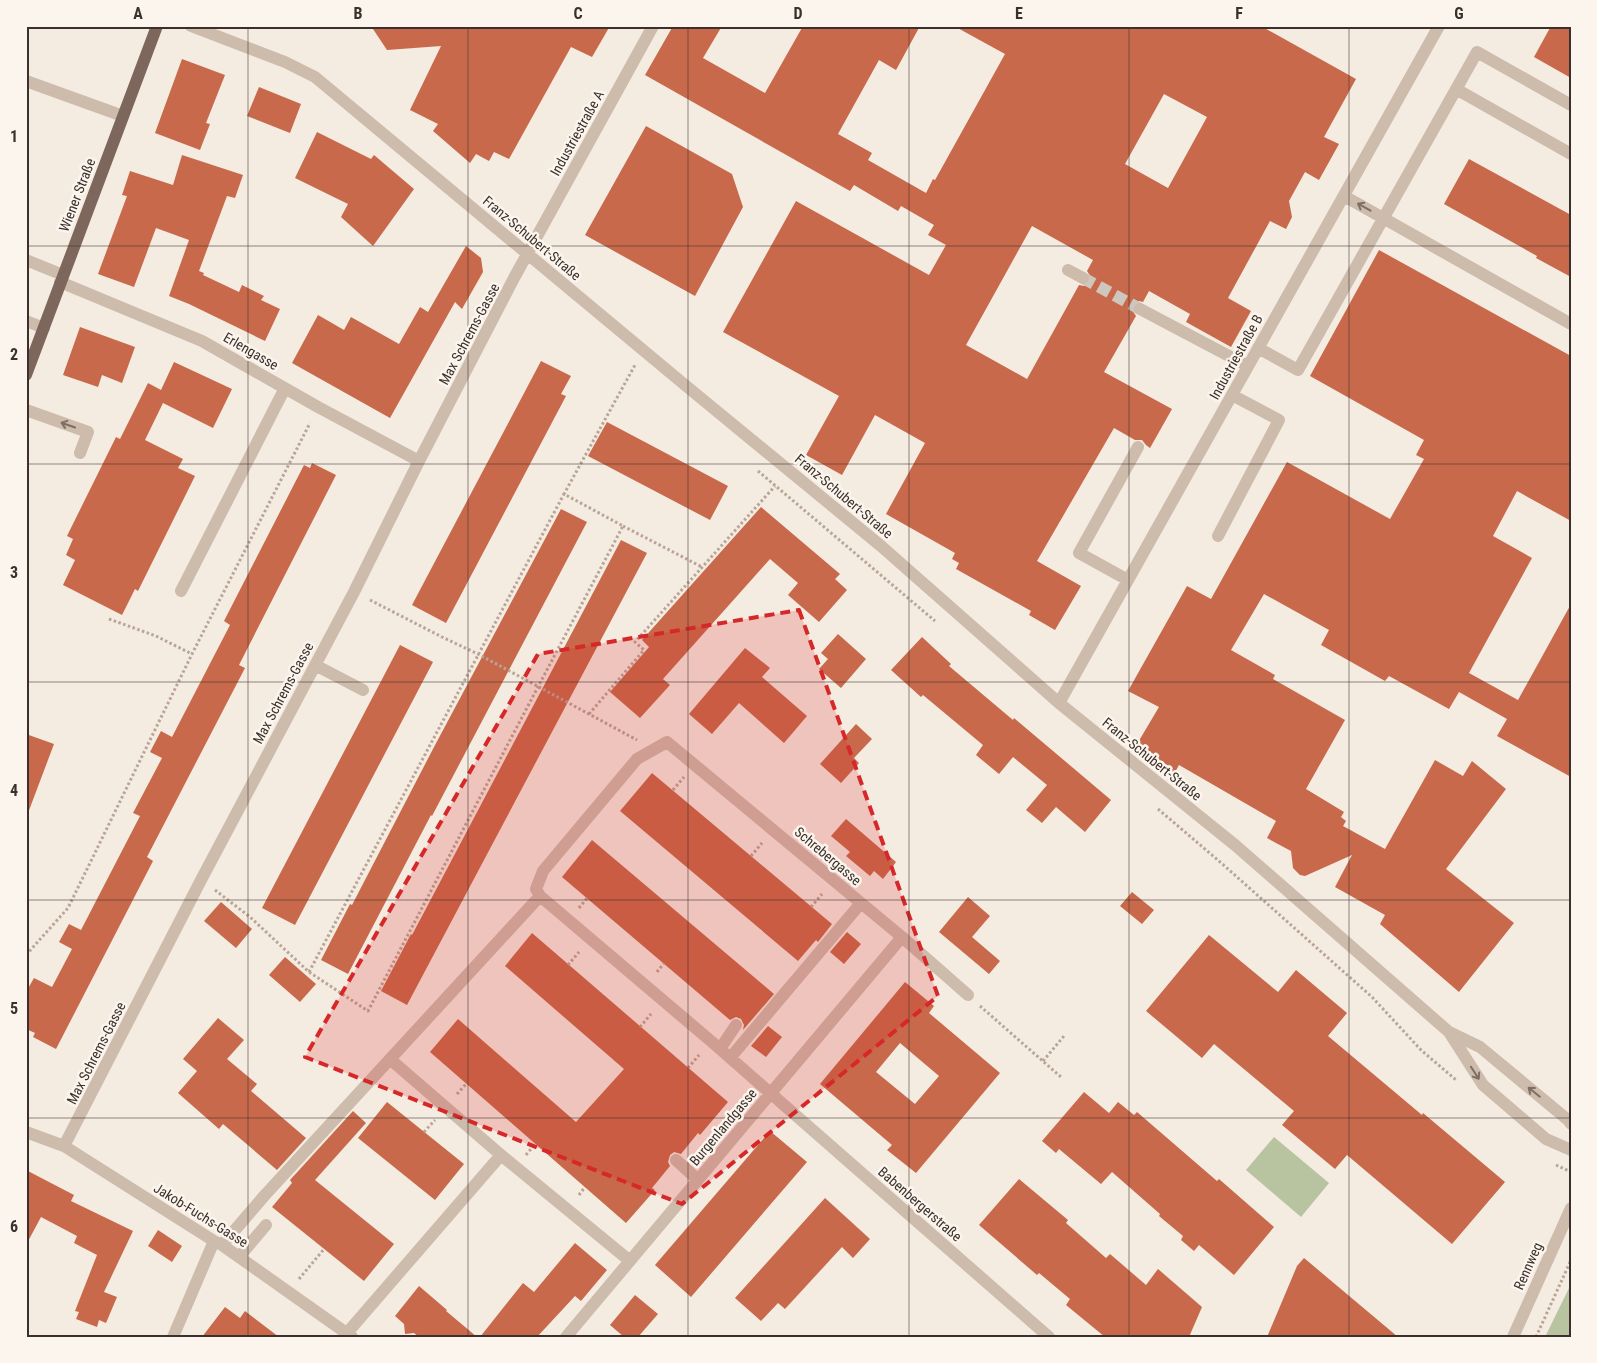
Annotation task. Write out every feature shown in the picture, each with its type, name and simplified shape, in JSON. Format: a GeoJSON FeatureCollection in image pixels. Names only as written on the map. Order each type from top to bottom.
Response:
{"type":"FeatureCollection","features":[{"type":"Feature","properties":{"kind":"main road","name":"Wiener Straße"},"geometry":{"type":"LineString","coordinates":[[26,375],[157,26]]}},
{"type":"Feature","properties":{"kind":"street","name":"Franz-Schubert-Straße"},"geometry":{"type":"LineString","coordinates":[[192,26],[285,62],[315,77],[881,546],[1059,703],[1235,845],[1449,1032],[1480,1047],[1571,1124]]}},
{"type":"Feature","properties":{"kind":"street","name":"Industriestraße A"},"geometry":{"type":"LineString","coordinates":[[527,254],[653,26]]}},
{"type":"Feature","properties":{"kind":"street","name":"Industriestraße B"},"geometry":{"type":"LineString","coordinates":[[1059,703],[1439,26]]}},
{"type":"Feature","properties":{"kind":"street"},"geometry":{"type":"LineString","coordinates":[[1258,348],[1298,370],[1477,52],[1571,105]]}},
{"type":"Feature","properties":{"kind":"street"},"geometry":{"type":"LineString","coordinates":[[26,81],[123,116]]}},
{"type":"Feature","properties":{"kind":"street"},"geometry":{"type":"LineString","coordinates":[[1456,89],[1571,154]]}},
{"type":"Feature","properties":{"kind":"street"},"geometry":{"type":"LineString","coordinates":[[1344,196],[1571,324]]}},
{"type":"Feature","properties":{"kind":"street","name":"Max Schrems-Gasse"},"geometry":{"type":"LineString","coordinates":[[64,1146],[201,880],[354,592],[419,461],[527,254]]}},
{"type":"Feature","properties":{"kind":"street","name":"Erlengasse"},"geometry":{"type":"LineString","coordinates":[[26,260],[61,279],[202,341],[318,407],[419,461]]}},
{"type":"Feature","properties":{"kind":"street"},"geometry":{"type":"LineString","coordinates":[[1068,270],[1083,278]]}},
{"type":"Feature","properties":{"kind":"street"},"geometry":{"type":"LineString","coordinates":[[1140,308],[1248,366]]}},
{"type":"Feature","properties":{"kind":"street"},"geometry":{"type":"LineString","coordinates":[[26,321],[44,328]]}},
{"type":"Feature","properties":{"kind":"street"},"geometry":{"type":"LineString","coordinates":[[180,590],[285,388]]}},
{"type":"Feature","properties":{"kind":"street"},"geometry":{"type":"LineString","coordinates":[[1218,536],[1279,420],[1232,395]]}},
{"type":"Feature","properties":{"kind":"street"},"geometry":{"type":"LineString","coordinates":[[26,410],[88,432],[80,453]]}},
{"type":"Feature","properties":{"kind":"street"},"geometry":{"type":"LineString","coordinates":[[1128,580],[1079,553],[1138,447]]}},
{"type":"Feature","properties":{"kind":"street"},"geometry":{"type":"LineString","coordinates":[[315,665],[363,690]]}},
{"type":"Feature","properties":{"kind":"street"},"geometry":{"type":"LineString","coordinates":[[173,1337],[218,1243],[391,1060],[540,896],[536,889],[543,871],[637,759],[667,742]]}},
{"type":"Feature","properties":{"kind":"street","name":"Schrebergasse"},"geometry":{"type":"LineString","coordinates":[[667,742],[861,902],[968,995]]}},
{"type":"Feature","properties":{"kind":"street","name":"Babenbergerstraße"},"geometry":{"type":"LineString","coordinates":[[540,896],[720,1049],[1049,1337]]}},
{"type":"Feature","properties":{"kind":"street"},"geometry":{"type":"LineString","coordinates":[[730,1058],[861,902]]}},
{"type":"Feature","properties":{"kind":"street","name":"Burgenlandgasse"},"geometry":{"type":"LineString","coordinates":[[566,1337],[902,937]]}},
{"type":"Feature","properties":{"kind":"street"},"geometry":{"type":"LineString","coordinates":[[720,1049],[736,1025]]}},
{"type":"Feature","properties":{"kind":"street","name":"Franz-Schubert-Straße"},"geometry":{"type":"LineString","coordinates":[[1449,1032],[1483,1085],[1546,1139],[1571,1150]]}},
{"type":"Feature","properties":{"kind":"street"},"geometry":{"type":"LineString","coordinates":[[391,1060],[501,1155],[630,1261]]}},
{"type":"Feature","properties":{"kind":"street","name":"Jakob-Fuchs-Gasse"},"geometry":{"type":"LineString","coordinates":[[26,1132],[64,1146],[218,1243],[349,1335]]}},
{"type":"Feature","properties":{"kind":"street"},"geometry":{"type":"LineString","coordinates":[[349,1335],[501,1155]]}},
{"type":"Feature","properties":{"kind":"street"},"geometry":{"type":"LineString","coordinates":[[676,1160],[698,1180]]}},
{"type":"Feature","properties":{"kind":"street","name":"Rennweg"},"geometry":{"type":"LineString","coordinates":[[1513,1337],[1571,1208]]}},
{"type":"Feature","properties":{"kind":"street"},"geometry":{"type":"LineString","coordinates":[[239,1257],[266,1225]]}},
{"type":"Feature","properties":{"kind":"path"},"geometry":{"type":"LineString","coordinates":[[309,972],[643,349]]}},
{"type":"Feature","properties":{"kind":"path"},"geometry":{"type":"LineString","coordinates":[[26,955],[68,908],[192,654],[318,407]]}},
{"type":"Feature","properties":{"kind":"path"},"geometry":{"type":"LineString","coordinates":[[589,714],[644,650],[635,642],[775,486]]}},
{"type":"Feature","properties":{"kind":"path"},"geometry":{"type":"LineString","coordinates":[[564,494],[702,567]]}},
{"type":"Feature","properties":{"kind":"path"},"geometry":{"type":"LineString","coordinates":[[201,880],[250,917],[309,972],[368,1011],[623,526]]}},
{"type":"Feature","properties":{"kind":"path"},"geometry":{"type":"LineString","coordinates":[[354,592],[478,654],[641,742],[667,742]]}},
{"type":"Feature","properties":{"kind":"path"},"geometry":{"type":"LineString","coordinates":[[109,619],[156,636],[192,654]]}},
{"type":"Feature","properties":{"kind":"path"},"geometry":{"type":"LineString","coordinates":[[968,995],[1061,1077]]}},
{"type":"Feature","properties":{"kind":"path"},"geometry":{"type":"LineString","coordinates":[[1043,1061],[1064,1036]]}},
{"type":"Feature","properties":{"kind":"path"},"geometry":{"type":"LineString","coordinates":[[289,1292],[324,1249]]}},
{"type":"Feature","properties":{"kind":"path"},"geometry":{"type":"LineString","coordinates":[[1536,1337],[1571,1260]]}},
{"type":"Feature","properties":{"kind":"highlighted area"},"geometry":{"type":"Polygon","coordinates":[[[799,610],[938,996],[682,1204],[305,1057],[538,654],[799,610]]]}},
{"type":"Feature","properties":{"kind":"green space"},"geometry":{"type":"Polygon","coordinates":[[[1274,1137],[1329,1183],[1301,1217],[1246,1170],[1274,1137]]]}},
{"type":"Feature","properties":{"kind":"green space"},"geometry":{"type":"Polygon","coordinates":[[[1571,1284],[1571,1337],[1545,1337],[1571,1284]]]}},
{"type":"Feature","properties":{"kind":"building"},"geometry":{"type":"Polygon","coordinates":[[[371,26],[610,26],[592,57],[571,47],[509,159],[494,152],[489,161],[476,154],[470,163],[433,131],[438,124],[410,110],[441,46],[387,50],[371,26]]]}},
{"type":"Feature","properties":{"kind":"building"},"geometry":{"type":"Polygon","coordinates":[[[673,26],[722,26],[703,58],[765,93],[803,26],[920,26],[896,70],[879,60],[838,134],[872,153],[868,160],[926,193],[1005,54],[954,26],[1261,26],[1356,79],[1324,137],[1339,144],[1319,180],[1305,172],[1289,201],[1292,217],[1286,229],[1270,221],[1228,298],[1251,311],[1231,347],[1186,322],[1190,314],[1149,291],[1143,302],[1139,301],[1133,305],[1132,310],[1136,316],[1104,372],[1172,409],[1150,448],[1142,440],[1135,440],[1114,428],[1037,561],[1081,586],[1055,630],[1029,615],[1031,611],[956,569],[959,563],[952,559],[955,553],[886,514],[925,443],[875,415],[842,475],[806,455],[839,396],[723,332],[796,201],[929,275],[946,245],[928,235],[934,225],[901,206],[898,211],[854,185],[850,191],[645,75],[673,26]],[[1164,94],[1125,164],[1168,188],[1207,117],[1164,94]],[[1032,226],[966,345],[1027,379],[1079,285],[1084,286],[1090,282],[1091,277],[1087,271],[1093,260],[1032,226]]]}},
{"type":"Feature","properties":{"kind":"building"},"geometry":{"type":"Polygon","coordinates":[[[1551,26],[1571,26],[1571,78],[1534,57],[1551,26]]]}},
{"type":"Feature","properties":{"kind":"building"},"geometry":{"type":"Polygon","coordinates":[[[182,59],[225,75],[206,123],[210,124],[200,150],[155,133],[182,59]]]}},
{"type":"Feature","properties":{"kind":"building"},"geometry":{"type":"Polygon","coordinates":[[[259,87],[301,104],[290,133],[247,116],[259,87]]]}},
{"type":"Feature","properties":{"kind":"building"},"geometry":{"type":"Polygon","coordinates":[[[646,126],[732,174],[743,207],[695,296],[585,235],[646,126]]]}},
{"type":"Feature","properties":{"kind":"building"},"geometry":{"type":"Polygon","coordinates":[[[317,132],[371,159],[374,155],[414,189],[373,246],[341,217],[348,204],[295,178],[317,132]]]}},
{"type":"Feature","properties":{"kind":"building"},"geometry":{"type":"Polygon","coordinates":[[[182,155],[243,175],[235,198],[227,196],[199,271],[204,273],[203,275],[239,292],[242,285],[264,296],[261,300],[280,309],[265,341],[169,296],[189,240],[156,228],[134,287],[98,274],[127,196],[122,195],[130,171],[173,185],[182,155]]]}},
{"type":"Feature","properties":{"kind":"building"},"geometry":{"type":"Polygon","coordinates":[[[1469,159],[1571,215],[1571,277],[1444,204],[1469,159]]]}},
{"type":"Feature","properties":{"kind":"building"},"geometry":{"type":"Polygon","coordinates":[[[466,246],[481,258],[483,272],[462,309],[455,302],[390,418],[292,363],[318,315],[344,330],[351,317],[399,344],[420,307],[428,312],[466,246]]]}},
{"type":"Feature","properties":{"kind":"building"},"geometry":{"type":"Polygon","coordinates":[[[1379,250],[1571,356],[1571,521],[1517,491],[1493,536],[1532,558],[1469,673],[1518,700],[1571,604],[1571,777],[1497,736],[1507,719],[1459,692],[1449,709],[1389,676],[1385,681],[1321,645],[1329,630],[1264,594],[1231,650],[1275,675],[1273,679],[1345,720],[1306,789],[1344,812],[1341,817],[1346,821],[1343,826],[1385,849],[1435,760],[1463,776],[1472,761],[1506,789],[1446,869],[1514,923],[1459,992],[1380,924],[1385,915],[1335,887],[1352,855],[1305,876],[1300,875],[1293,868],[1291,851],[1267,838],[1276,821],[1179,765],[1174,774],[1137,744],[1159,707],[1128,691],[1187,586],[1211,599],[1287,462],[1390,519],[1424,459],[1416,455],[1424,440],[1310,376],[1379,250]]]}},
{"type":"Feature","properties":{"kind":"building"},"geometry":{"type":"Polygon","coordinates":[[[80,327],[135,347],[122,383],[102,375],[98,387],[63,375],[80,327]]]}},
{"type":"Feature","properties":{"kind":"building"},"geometry":{"type":"Polygon","coordinates":[[[541,361],[571,376],[561,394],[566,396],[446,623],[412,605],[541,361]]]}},
{"type":"Feature","properties":{"kind":"building"},"geometry":{"type":"Polygon","coordinates":[[[174,362],[232,389],[213,428],[163,403],[145,440],[183,459],[178,468],[195,476],[138,591],[135,589],[122,615],[63,585],[75,560],[66,555],[73,539],[67,536],[116,437],[120,439],[148,383],[161,390],[174,362]]]}},
{"type":"Feature","properties":{"kind":"building"},"geometry":{"type":"Polygon","coordinates":[[[607,422],[728,486],[710,520],[588,456],[607,422]]]}},
{"type":"Feature","properties":{"kind":"building"},"geometry":{"type":"Polygon","coordinates":[[[312,463],[336,475],[239,665],[245,668],[147,857],[153,861],[56,1049],[33,1037],[35,1033],[26,1029],[26,992],[34,978],[52,987],[72,949],[59,942],[69,924],[81,930],[140,816],[133,813],[162,758],[150,752],[161,731],[172,737],[230,625],[224,621],[304,465],[310,468],[312,463]]]}},
{"type":"Feature","properties":{"kind":"building"},"geometry":{"type":"Polygon","coordinates":[[[761,507],[840,574],[835,579],[847,590],[819,622],[788,595],[798,583],[770,559],[663,679],[670,685],[640,718],[610,692],[649,647],[642,640],[761,507]]]}},
{"type":"Feature","properties":{"kind":"building"},"geometry":{"type":"Polygon","coordinates":[[[561,509],[587,522],[348,974],[321,960],[350,904],[352,905],[561,509]]]}},
{"type":"Feature","properties":{"kind":"building"},"geometry":{"type":"Polygon","coordinates":[[[621,540],[647,553],[407,1005],[381,991],[621,540]]]}},
{"type":"Feature","properties":{"kind":"building"},"geometry":{"type":"Polygon","coordinates":[[[838,634],[866,659],[841,688],[819,669],[828,659],[821,653],[838,634]]]}},
{"type":"Feature","properties":{"kind":"building"},"geometry":{"type":"Polygon","coordinates":[[[922,637],[951,664],[949,666],[1111,800],[1085,832],[1056,807],[1042,823],[1026,810],[1047,785],[1013,757],[999,774],[976,755],[983,745],[923,695],[921,697],[891,670],[922,637]]]}},
{"type":"Feature","properties":{"kind":"building"},"geometry":{"type":"Polygon","coordinates":[[[400,645],[433,662],[295,925],[262,908],[400,645]]]}},
{"type":"Feature","properties":{"kind":"building"},"geometry":{"type":"Polygon","coordinates":[[[745,648],[770,668],[762,677],[807,716],[784,743],[739,703],[712,734],[689,714],[745,648]]]}},
{"type":"Feature","properties":{"kind":"building"},"geometry":{"type":"Polygon","coordinates":[[[856,724],[872,739],[854,758],[859,763],[841,783],[820,764],[856,724]]]}},
{"type":"Feature","properties":{"kind":"building"},"geometry":{"type":"Polygon","coordinates":[[[26,734],[54,744],[28,813],[26,812],[26,734]]]}},
{"type":"Feature","properties":{"kind":"building"},"geometry":{"type":"Polygon","coordinates":[[[652,773],[832,924],[818,942],[816,940],[798,961],[620,811],[652,773]]]}},
{"type":"Feature","properties":{"kind":"building"},"geometry":{"type":"Polygon","coordinates":[[[846,819],[896,862],[883,879],[874,871],[870,876],[846,856],[850,852],[831,836],[846,819]]]}},
{"type":"Feature","properties":{"kind":"building"},"geometry":{"type":"Polygon","coordinates":[[[592,840],[774,994],[743,1030],[744,1025],[741,1019],[736,1017],[730,1020],[562,877],[592,840]]]}},
{"type":"Feature","properties":{"kind":"building"},"geometry":{"type":"Polygon","coordinates":[[[1132,892],[1154,910],[1142,924],[1120,906],[1132,892]]]}},
{"type":"Feature","properties":{"kind":"building"},"geometry":{"type":"Polygon","coordinates":[[[968,897],[990,916],[972,937],[1000,961],[989,974],[939,932],[968,897]]]}},
{"type":"Feature","properties":{"kind":"building"},"geometry":{"type":"Polygon","coordinates":[[[221,902],[252,929],[236,948],[204,921],[221,902]]]}},
{"type":"Feature","properties":{"kind":"building"},"geometry":{"type":"Polygon","coordinates":[[[847,932],[861,944],[844,964],[830,952],[847,932]]]}},
{"type":"Feature","properties":{"kind":"building"},"geometry":{"type":"Polygon","coordinates":[[[532,933],[728,1102],[681,1154],[674,1152],[670,1155],[668,1162],[670,1166],[652,1188],[655,1190],[626,1223],[430,1052],[458,1019],[576,1122],[624,1069],[505,966],[532,933]]]}},
{"type":"Feature","properties":{"kind":"building"},"geometry":{"type":"Polygon","coordinates":[[[1209,935],[1278,992],[1296,970],[1347,1013],[1328,1036],[1505,1182],[1452,1244],[1347,1155],[1335,1169],[1282,1125],[1294,1111],[1214,1044],[1202,1058],[1146,1011],[1209,935]]]}},
{"type":"Feature","properties":{"kind":"building"},"geometry":{"type":"Polygon","coordinates":[[[285,957],[316,984],[300,1002],[269,975],[285,957]]]}},
{"type":"Feature","properties":{"kind":"building"},"geometry":{"type":"Polygon","coordinates":[[[905,982],[934,1006],[929,1013],[1000,1073],[916,1173],[887,1150],[892,1145],[820,1084],[905,982]],[[900,1043],[876,1072],[915,1104],[939,1076],[900,1043]]]}},
{"type":"Feature","properties":{"kind":"building"},"geometry":{"type":"Polygon","coordinates":[[[218,1018],[244,1040],[227,1059],[257,1084],[251,1091],[306,1138],[277,1170],[223,1124],[219,1129],[178,1093],[197,1071],[183,1059],[218,1018]]]}},
{"type":"Feature","properties":{"kind":"building"},"geometry":{"type":"Polygon","coordinates":[[[768,1026],[782,1037],[766,1057],[751,1046],[768,1026]]]}},
{"type":"Feature","properties":{"kind":"building"},"geometry":{"type":"Polygon","coordinates":[[[1084,1092],[1109,1113],[1118,1102],[1134,1115],[1137,1112],[1274,1227],[1234,1275],[1199,1245],[1194,1251],[1181,1240],[1183,1236],[1112,1172],[1101,1184],[1059,1149],[1056,1153],[1042,1141],[1084,1092]]]}},
{"type":"Feature","properties":{"kind":"building"},"geometry":{"type":"Polygon","coordinates":[[[387,1102],[464,1164],[435,1200],[358,1138],[387,1102]]]}},
{"type":"Feature","properties":{"kind":"building"},"geometry":{"type":"Polygon","coordinates":[[[353,1111],[366,1123],[315,1180],[394,1244],[364,1281],[272,1207],[292,1183],[290,1180],[353,1111]]]}},
{"type":"Feature","properties":{"kind":"building"},"geometry":{"type":"Polygon","coordinates":[[[770,1131],[807,1162],[691,1297],[655,1265],[770,1131]]]}},
{"type":"Feature","properties":{"kind":"building"},"geometry":{"type":"Polygon","coordinates":[[[26,1170],[74,1195],[71,1201],[133,1231],[104,1292],[117,1297],[106,1323],[99,1320],[97,1327],[76,1319],[79,1312],[75,1311],[97,1255],[74,1243],[77,1236],[41,1217],[26,1245],[26,1170]]]}},
{"type":"Feature","properties":{"kind":"building"},"geometry":{"type":"Polygon","coordinates":[[[1019,1179],[1068,1220],[1066,1223],[1106,1258],[1110,1254],[1146,1285],[1158,1269],[1202,1307],[1189,1337],[1105,1337],[1066,1305],[1070,1299],[1039,1273],[1037,1275],[979,1225],[1019,1179]]]}},
{"type":"Feature","properties":{"kind":"building"},"geometry":{"type":"Polygon","coordinates":[[[825,1198],[870,1239],[853,1258],[842,1247],[785,1309],[778,1303],[761,1321],[735,1298],[825,1198]]]}},
{"type":"Feature","properties":{"kind":"building"},"geometry":{"type":"Polygon","coordinates":[[[158,1230],[182,1246],[172,1262],[148,1246],[158,1230]]]}},
{"type":"Feature","properties":{"kind":"building"},"geometry":{"type":"Polygon","coordinates":[[[575,1243],[607,1270],[581,1301],[575,1296],[537,1337],[480,1337],[523,1283],[534,1292],[575,1243]]]}},
{"type":"Feature","properties":{"kind":"building"},"geometry":{"type":"Polygon","coordinates":[[[1304,1258],[1398,1337],[1267,1337],[1297,1266],[1304,1258]]]}},
{"type":"Feature","properties":{"kind":"building"},"geometry":{"type":"Polygon","coordinates":[[[419,1286],[477,1337],[419,1337],[414,1333],[405,1334],[404,1324],[395,1316],[419,1286]]]}},
{"type":"Feature","properties":{"kind":"building"},"geometry":{"type":"Polygon","coordinates":[[[635,1295],[658,1314],[638,1337],[624,1337],[610,1325],[635,1295]]]}},
{"type":"Feature","properties":{"kind":"building"},"geometry":{"type":"Polygon","coordinates":[[[225,1307],[240,1318],[245,1311],[279,1337],[202,1337],[225,1307]]]}},
{"type":"Feature","properties":{"kind":"tunnel"},"geometry":{"type":"LineString","coordinates":[[1083,278],[1140,309]]}}]}
